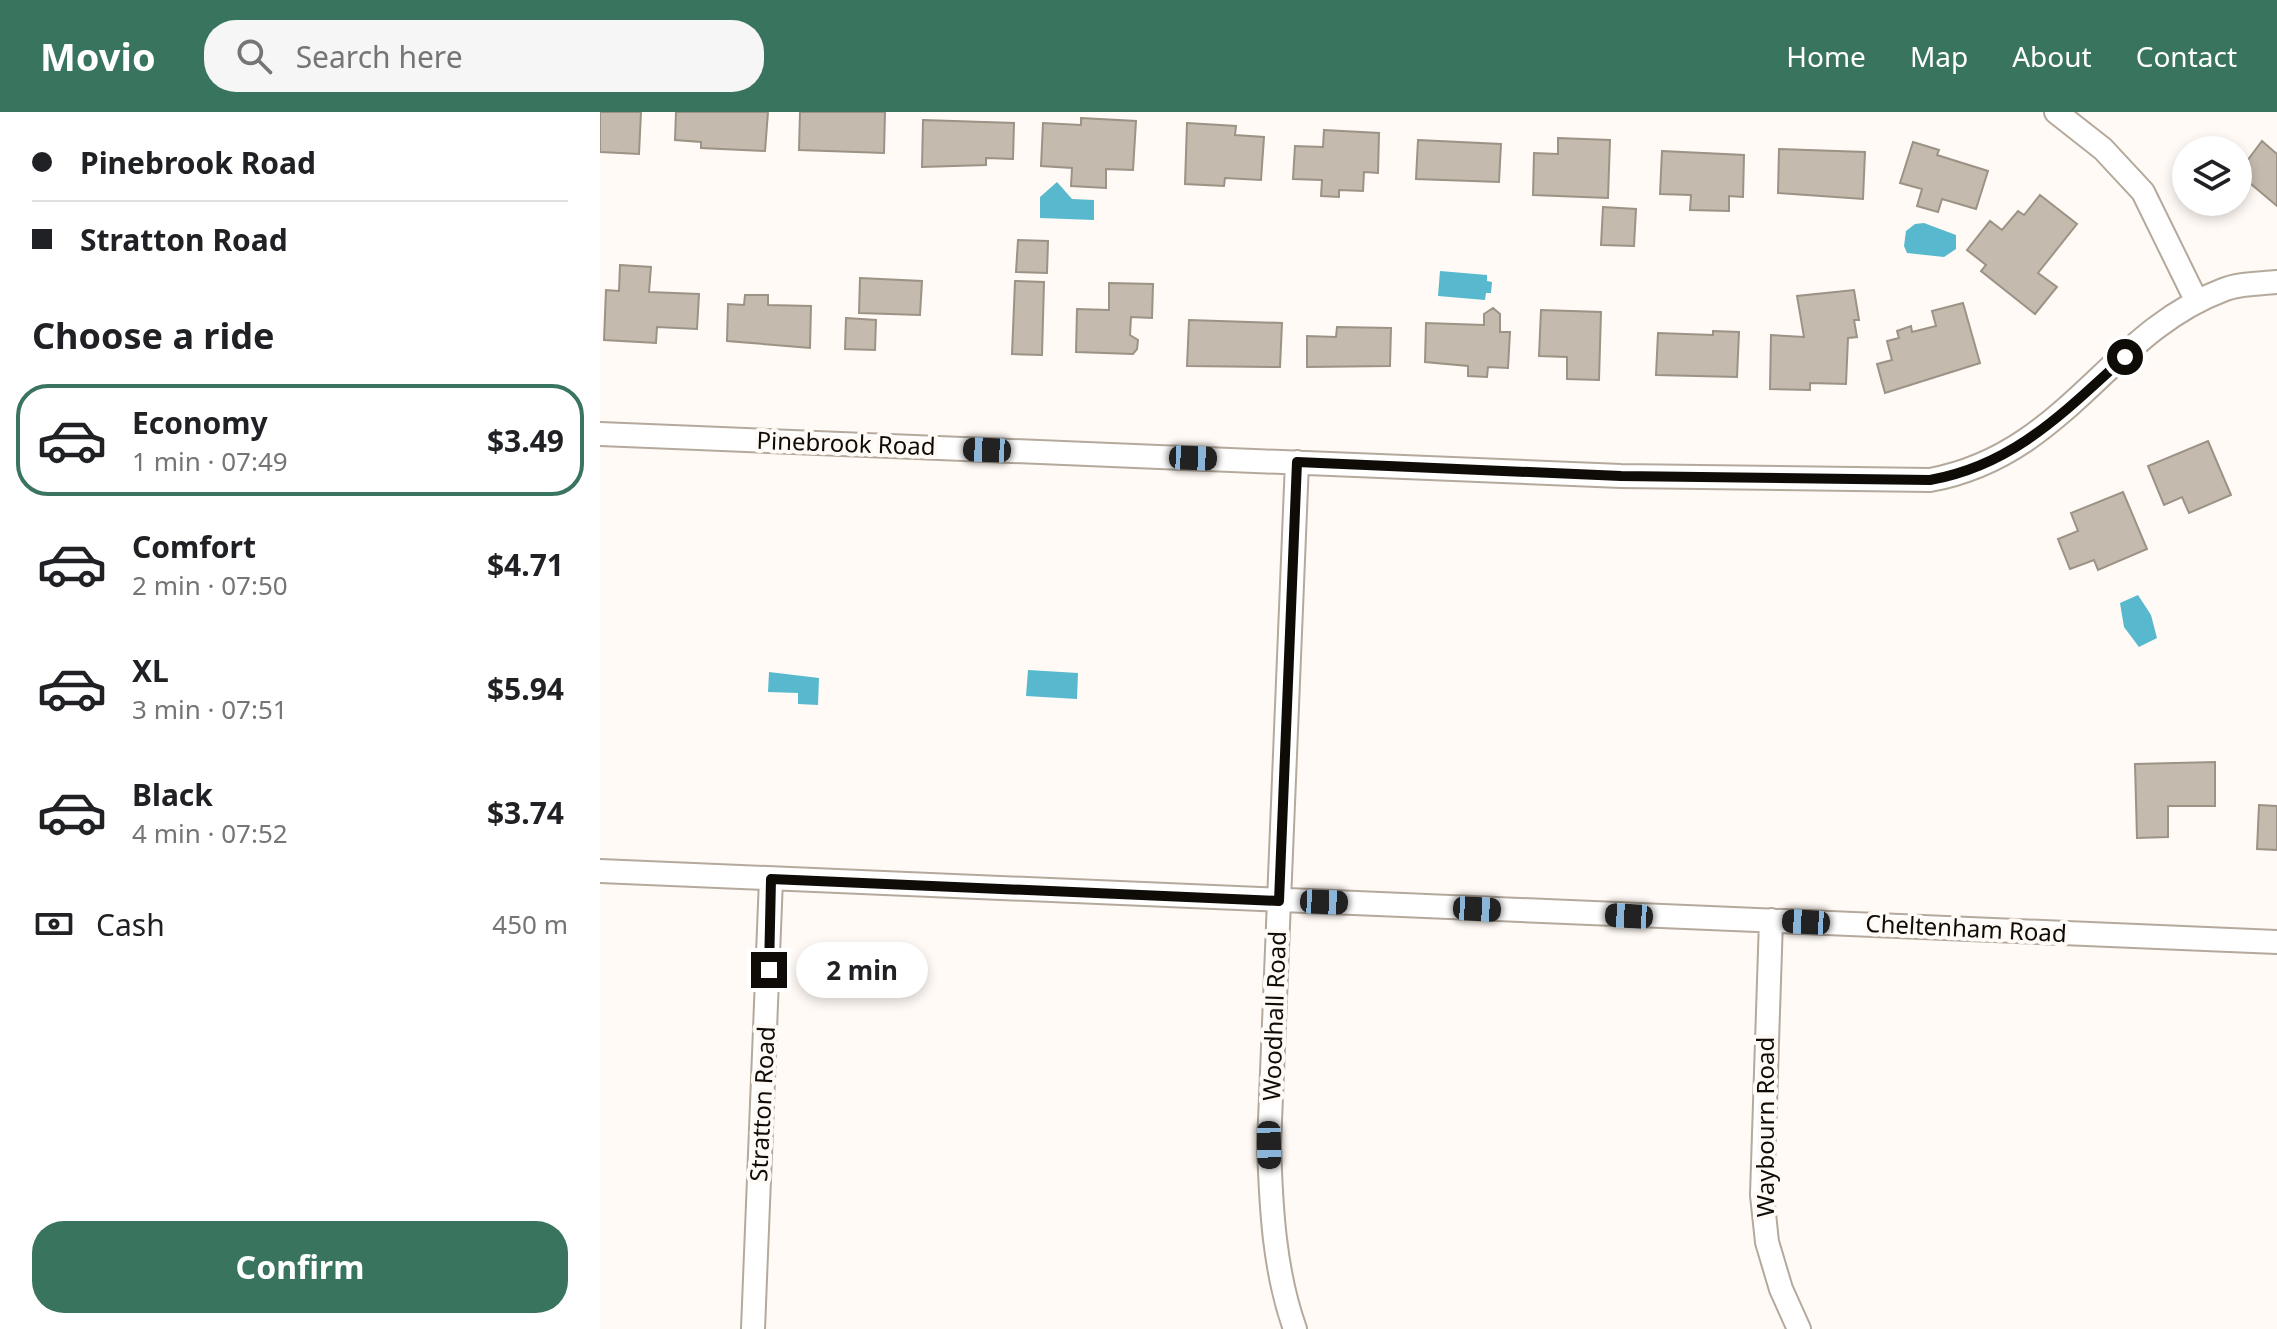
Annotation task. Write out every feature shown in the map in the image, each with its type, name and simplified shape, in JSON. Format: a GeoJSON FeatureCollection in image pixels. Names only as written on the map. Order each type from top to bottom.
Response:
{"type":"FeatureCollection","features":[{"type":"Feature","properties":{"kind":"street"},"geometry":{"type":"LineString","coordinates":[[2056,112],[2103,149],[2143,192],[2196,300]]}},
{"type":"Feature","properties":{"kind":"street","name":"Pinebrook Road"},"geometry":{"type":"LineString","coordinates":[[600,434],[1669,477],[1859,481],[1944,478],[1995,461],[2041,432],[2167,319],[2196,300],[2227,288],[2277,282]]}},
{"type":"Feature","properties":{"kind":"street","name":"Woodhall Road"},"geometry":{"type":"LineString","coordinates":[[1295,1329],[1281,1279],[1270,1204],[1297,462]]}},
{"type":"Feature","properties":{"kind":"street","name":"Cheltenham Road"},"geometry":{"type":"LineString","coordinates":[[600,871],[2277,942]]}},
{"type":"Feature","properties":{"kind":"street","name":"Stratton Road"},"geometry":{"type":"LineString","coordinates":[[753,1329],[771,879]]}},
{"type":"Feature","properties":{"kind":"street","name":"Waybourn Road"},"geometry":{"type":"LineString","coordinates":[[1771,920],[1762,1195],[1767,1242],[1781,1289],[1799,1329]]}},
{"type":"Feature","properties":{"kind":"water"},"geometry":{"type":"Polygon","coordinates":[[[1057,182],[1072,199],[1094,200],[1094,220],[1040,218],[1040,197],[1057,182]]]}},
{"type":"Feature","properties":{"kind":"water"},"geometry":{"type":"Polygon","coordinates":[[[1924,223],[1956,235],[1956,249],[1944,257],[1907,253],[1904,246],[1906,231],[1915,224],[1924,223]]]}},
{"type":"Feature","properties":{"kind":"water"},"geometry":{"type":"Polygon","coordinates":[[[1440,271],[1487,275],[1487,281],[1492,282],[1491,293],[1486,293],[1485,300],[1438,296],[1440,271]]]}},
{"type":"Feature","properties":{"kind":"water"},"geometry":{"type":"Polygon","coordinates":[[[2138,595],[2151,615],[2157,638],[2139,647],[2124,627],[2120,603],[2138,595]]]}},
{"type":"Feature","properties":{"kind":"water"},"geometry":{"type":"Polygon","coordinates":[[[1028,670],[1078,673],[1077,699],[1026,696],[1028,670]]]}},
{"type":"Feature","properties":{"kind":"water"},"geometry":{"type":"Polygon","coordinates":[[[769,672],[819,678],[818,705],[798,704],[798,693],[768,692],[769,672]]]}},
{"type":"Feature","properties":{"kind":"building"},"geometry":{"type":"Polygon","coordinates":[[[600,112],[641,112],[639,154],[600,152],[600,112]]]}},
{"type":"Feature","properties":{"kind":"building"},"geometry":{"type":"Polygon","coordinates":[[[676,112],[768,112],[765,151],[701,148],[701,142],[675,140],[676,112]]]}},
{"type":"Feature","properties":{"kind":"building"},"geometry":{"type":"Polygon","coordinates":[[[800,112],[885,112],[884,153],[799,150],[800,112]]]}},
{"type":"Feature","properties":{"kind":"building"},"geometry":{"type":"Polygon","coordinates":[[[1081,118],[1136,121],[1133,170],[1106,169],[1106,188],[1071,186],[1072,168],[1041,166],[1043,123],[1081,125],[1081,118]]]}},
{"type":"Feature","properties":{"kind":"building"},"geometry":{"type":"Polygon","coordinates":[[[923,120],[1014,123],[1013,159],[986,158],[986,165],[922,167],[923,120]]]}},
{"type":"Feature","properties":{"kind":"building"},"geometry":{"type":"Polygon","coordinates":[[[1187,123],[1236,126],[1235,135],[1264,137],[1261,180],[1225,178],[1224,186],[1185,184],[1187,123]]]}},
{"type":"Feature","properties":{"kind":"building"},"geometry":{"type":"Polygon","coordinates":[[[1324,130],[1379,133],[1378,173],[1364,172],[1363,191],[1339,190],[1339,197],[1321,196],[1322,180],[1293,179],[1295,146],[1323,147],[1324,130]]]}},
{"type":"Feature","properties":{"kind":"building"},"geometry":{"type":"Polygon","coordinates":[[[1558,138],[1610,140],[1608,198],[1533,195],[1534,153],[1558,154],[1558,138]]]}},
{"type":"Feature","properties":{"kind":"building"},"geometry":{"type":"Polygon","coordinates":[[[1418,140],[1501,144],[1499,182],[1416,179],[1418,140]]]}},
{"type":"Feature","properties":{"kind":"building"},"geometry":{"type":"Polygon","coordinates":[[[2262,141],[2277,154],[2277,206],[2252,185],[2252,154],[2262,141]]]}},
{"type":"Feature","properties":{"kind":"building"},"geometry":{"type":"Polygon","coordinates":[[[1913,142],[1939,150],[1937,155],[1988,171],[1976,209],[1942,199],[1938,212],[1917,206],[1922,189],[1900,183],[1913,142]]]}},
{"type":"Feature","properties":{"kind":"building"},"geometry":{"type":"Polygon","coordinates":[[[1779,149],[1865,152],[1863,199],[1778,193],[1779,149]]]}},
{"type":"Feature","properties":{"kind":"building"},"geometry":{"type":"Polygon","coordinates":[[[1662,151],[1744,155],[1743,197],[1729,196],[1729,211],[1690,210],[1691,195],[1660,194],[1662,151]]]}},
{"type":"Feature","properties":{"kind":"building"},"geometry":{"type":"Polygon","coordinates":[[[2040,195],[2077,224],[2038,273],[2057,287],[2035,314],[1981,271],[1986,265],[1967,250],[1990,221],[2002,230],[2018,211],[2024,215],[2040,195]]]}},
{"type":"Feature","properties":{"kind":"building"},"geometry":{"type":"Polygon","coordinates":[[[1603,207],[1636,209],[1634,246],[1601,245],[1603,207]]]}},
{"type":"Feature","properties":{"kind":"building"},"geometry":{"type":"Polygon","coordinates":[[[1018,240],[1048,241],[1047,273],[1016,272],[1018,240]]]}},
{"type":"Feature","properties":{"kind":"building"},"geometry":{"type":"Polygon","coordinates":[[[620,265],[651,267],[649,292],[699,294],[697,329],[657,327],[656,343],[604,340],[606,290],[619,291],[620,265]]]}},
{"type":"Feature","properties":{"kind":"building"},"geometry":{"type":"Polygon","coordinates":[[[860,278],[922,281],[920,315],[859,313],[860,278]]]}},
{"type":"Feature","properties":{"kind":"building"},"geometry":{"type":"Polygon","coordinates":[[[1015,281],[1044,282],[1042,355],[1012,354],[1015,281]]]}},
{"type":"Feature","properties":{"kind":"building"},"geometry":{"type":"Polygon","coordinates":[[[1109,283],[1153,284],[1152,318],[1131,317],[1130,335],[1138,340],[1133,354],[1076,352],[1077,309],[1109,310],[1109,283]]]}},
{"type":"Feature","properties":{"kind":"building"},"geometry":{"type":"Polygon","coordinates":[[[1854,290],[1859,320],[1854,320],[1857,337],[1848,338],[1846,384],[1810,383],[1810,390],[1770,389],[1771,335],[1804,337],[1797,296],[1854,290]]]}},
{"type":"Feature","properties":{"kind":"building"},"geometry":{"type":"Polygon","coordinates":[[[745,295],[768,295],[768,305],[811,306],[810,348],[727,341],[728,304],[744,305],[745,295]]]}},
{"type":"Feature","properties":{"kind":"building"},"geometry":{"type":"Polygon","coordinates":[[[1963,303],[1980,363],[1885,393],[1877,364],[1892,360],[1887,341],[1899,338],[1897,331],[1911,326],[1912,332],[1936,326],[1932,311],[1963,303]]]}},
{"type":"Feature","properties":{"kind":"building"},"geometry":{"type":"Polygon","coordinates":[[[1493,308],[1500,314],[1500,332],[1510,332],[1508,368],[1488,367],[1487,377],[1468,376],[1468,366],[1425,362],[1426,323],[1484,325],[1484,314],[1493,308]]]}},
{"type":"Feature","properties":{"kind":"building"},"geometry":{"type":"Polygon","coordinates":[[[1541,310],[1601,312],[1599,380],[1567,379],[1567,357],[1539,356],[1541,310]]]}},
{"type":"Feature","properties":{"kind":"building"},"geometry":{"type":"Polygon","coordinates":[[[846,318],[876,320],[875,350],[845,349],[846,318]]]}},
{"type":"Feature","properties":{"kind":"building"},"geometry":{"type":"Polygon","coordinates":[[[1189,320],[1282,323],[1280,367],[1187,366],[1189,320]]]}},
{"type":"Feature","properties":{"kind":"building"},"geometry":{"type":"Polygon","coordinates":[[[1337,327],[1391,328],[1390,366],[1307,367],[1307,336],[1336,337],[1337,327]]]}},
{"type":"Feature","properties":{"kind":"building"},"geometry":{"type":"Polygon","coordinates":[[[1713,331],[1739,332],[1737,377],[1656,375],[1658,333],[1713,335],[1713,331]]]}},
{"type":"Feature","properties":{"kind":"building"},"geometry":{"type":"Polygon","coordinates":[[[2208,441],[2231,495],[2189,513],[2182,497],[2164,505],[2148,466],[2208,441]]]}},
{"type":"Feature","properties":{"kind":"building"},"geometry":{"type":"Polygon","coordinates":[[[2123,492],[2147,549],[2098,570],[2094,560],[2070,569],[2058,539],[2078,531],[2071,513],[2123,492]]]}},
{"type":"Feature","properties":{"kind":"building"},"geometry":{"type":"Polygon","coordinates":[[[2215,762],[2215,806],[2168,806],[2168,837],[2137,838],[2135,764],[2215,762]]]}},
{"type":"Feature","properties":{"kind":"building"},"geometry":{"type":"Polygon","coordinates":[[[2259,805],[2277,806],[2277,850],[2257,849],[2259,805]]]}},
{"type":"Feature","properties":{"kind":"route"},"geometry":{"type":"LineString","coordinates":[[769,970],[771,879],[1279,901],[1297,462],[1621,476],[1930,480],[1958,475],[1995,461],[2041,432],[2125,357]]}}]}
